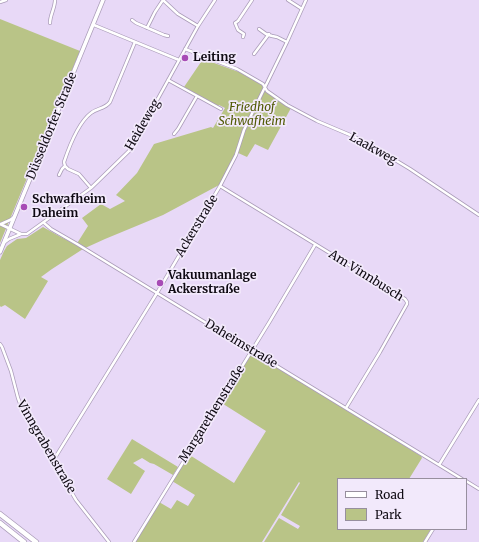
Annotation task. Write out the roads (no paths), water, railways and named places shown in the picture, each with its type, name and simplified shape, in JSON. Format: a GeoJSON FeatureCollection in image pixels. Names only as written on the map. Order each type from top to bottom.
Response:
{"type":"FeatureCollection","features":[{"type":"Feature","properties":{"kind":"highway"},"geometry":{"type":"LineString","coordinates":[[0,514],[36,542]]}},
{"type":"Feature","properties":{"kind":"highway"},"geometry":{"type":"LineString","coordinates":[[0,523],[24,542]]}},
{"type":"Feature","properties":{"kind":"main road","name":"Düsseldorfer Straße"},"geometry":{"type":"LineString","coordinates":[[0,252],[104,0]]}},
{"type":"Feature","properties":{"kind":"street"},"geometry":{"type":"LineString","coordinates":[[0,2],[6,0]]}},
{"type":"Feature","properties":{"kind":"street"},"geometry":{"type":"LineString","coordinates":[[50,23],[50,17],[55,0]]}},
{"type":"Feature","properties":{"kind":"street"},"geometry":{"type":"LineString","coordinates":[[147,28],[163,0],[178,14],[198,26]]}},
{"type":"Feature","properties":{"kind":"street","name":"Heideweg"},"geometry":{"type":"LineString","coordinates":[[4,242],[21,234],[27,234],[44,223],[91,188],[130,151],[185,49],[215,0]]}},
{"type":"Feature","properties":{"kind":"street"},"geometry":{"type":"LineString","coordinates":[[243,37],[244,34],[238,30],[235,23],[238,22],[252,0]]}},
{"type":"Feature","properties":{"kind":"street"},"geometry":{"type":"LineString","coordinates":[[288,0],[302,8]]}},
{"type":"Feature","properties":{"kind":"street","name":"Ackerstraße"},"geometry":{"type":"LineString","coordinates":[[53,461],[157,293],[220,186],[236,155],[244,130],[306,0]]}},
{"type":"Feature","properties":{"kind":"street"},"geometry":{"type":"LineString","coordinates":[[132,20],[147,28],[168,36]]}},
{"type":"Feature","properties":{"kind":"street"},"geometry":{"type":"LineString","coordinates":[[94,25],[179,60]]}},
{"type":"Feature","properties":{"kind":"street"},"geometry":{"type":"LineString","coordinates":[[260,29],[287,42]]}},
{"type":"Feature","properties":{"kind":"street"},"geometry":{"type":"LineString","coordinates":[[254,54],[269,34]]}},
{"type":"Feature","properties":{"kind":"street"},"geometry":{"type":"LineString","coordinates":[[59,175],[65,166],[64,162],[78,129],[91,113],[106,107],[110,102],[135,42]]}},
{"type":"Feature","properties":{"kind":"street","name":"Laakweg"},"geometry":{"type":"LineString","coordinates":[[185,49],[236,69],[263,84],[267,91],[287,105],[377,149],[479,215]]}},
{"type":"Feature","properties":{"kind":"street"},"geometry":{"type":"LineString","coordinates":[[168,80],[221,109]]}},
{"type":"Feature","properties":{"kind":"street"},"geometry":{"type":"LineString","coordinates":[[174,134],[197,96]]}},
{"type":"Feature","properties":{"kind":"street"},"geometry":{"type":"LineString","coordinates":[[65,166],[79,174],[91,188]]}},
{"type":"Feature","properties":{"kind":"street","name":"Am Vinnbusch"},"geometry":{"type":"LineString","coordinates":[[220,186],[407,302],[388,339],[346,408]]}},
{"type":"Feature","properties":{"kind":"street"},"geometry":{"type":"LineString","coordinates":[[0,224],[14,217]]}},
{"type":"Feature","properties":{"kind":"street","name":"Daheimstraße"},"geometry":{"type":"LineString","coordinates":[[44,223],[51,230],[77,244],[460,478]]}},
{"type":"Feature","properties":{"kind":"street"},"geometry":{"type":"LineString","coordinates":[[0,224],[21,234]]}},
{"type":"Feature","properties":{"kind":"street","name":"Margarethenstraße"},"geometry":{"type":"LineString","coordinates":[[134,542],[270,321],[315,244]]}},
{"type":"Feature","properties":{"kind":"street","name":"Vinngrabenstraße"},"geometry":{"type":"LineString","coordinates":[[0,344],[11,371],[21,406],[76,500],[109,542]]}},
{"type":"Feature","properties":{"kind":"street"},"geometry":{"type":"LineString","coordinates":[[439,465],[479,400]]}},
{"type":"Feature","properties":{"kind":"street"},"geometry":{"type":"LineString","coordinates":[[467,482],[479,489]]}},
{"type":"Feature","properties":{"kind":"street"},"geometry":{"type":"LineString","coordinates":[[425,542],[432,530]]}},
{"type":"Feature","properties":{"kind":"place","name":"Leiting"},"geometry":{"type":"Point","coordinates":[185,58]}},
{"type":"Feature","properties":{"kind":"place","name":"Schwafheim Daheim"},"geometry":{"type":"Point","coordinates":[24,207]}},
{"type":"Feature","properties":{"kind":"place","name":"Vakuumanlage Ackerstraße"},"geometry":{"type":"Point","coordinates":[160,283]}},
{"type":"Feature","properties":{"kind":"park label","name":"Friedhof Schwafheim"},"geometry":{"type":"Point","coordinates":[252,115]}}]}
